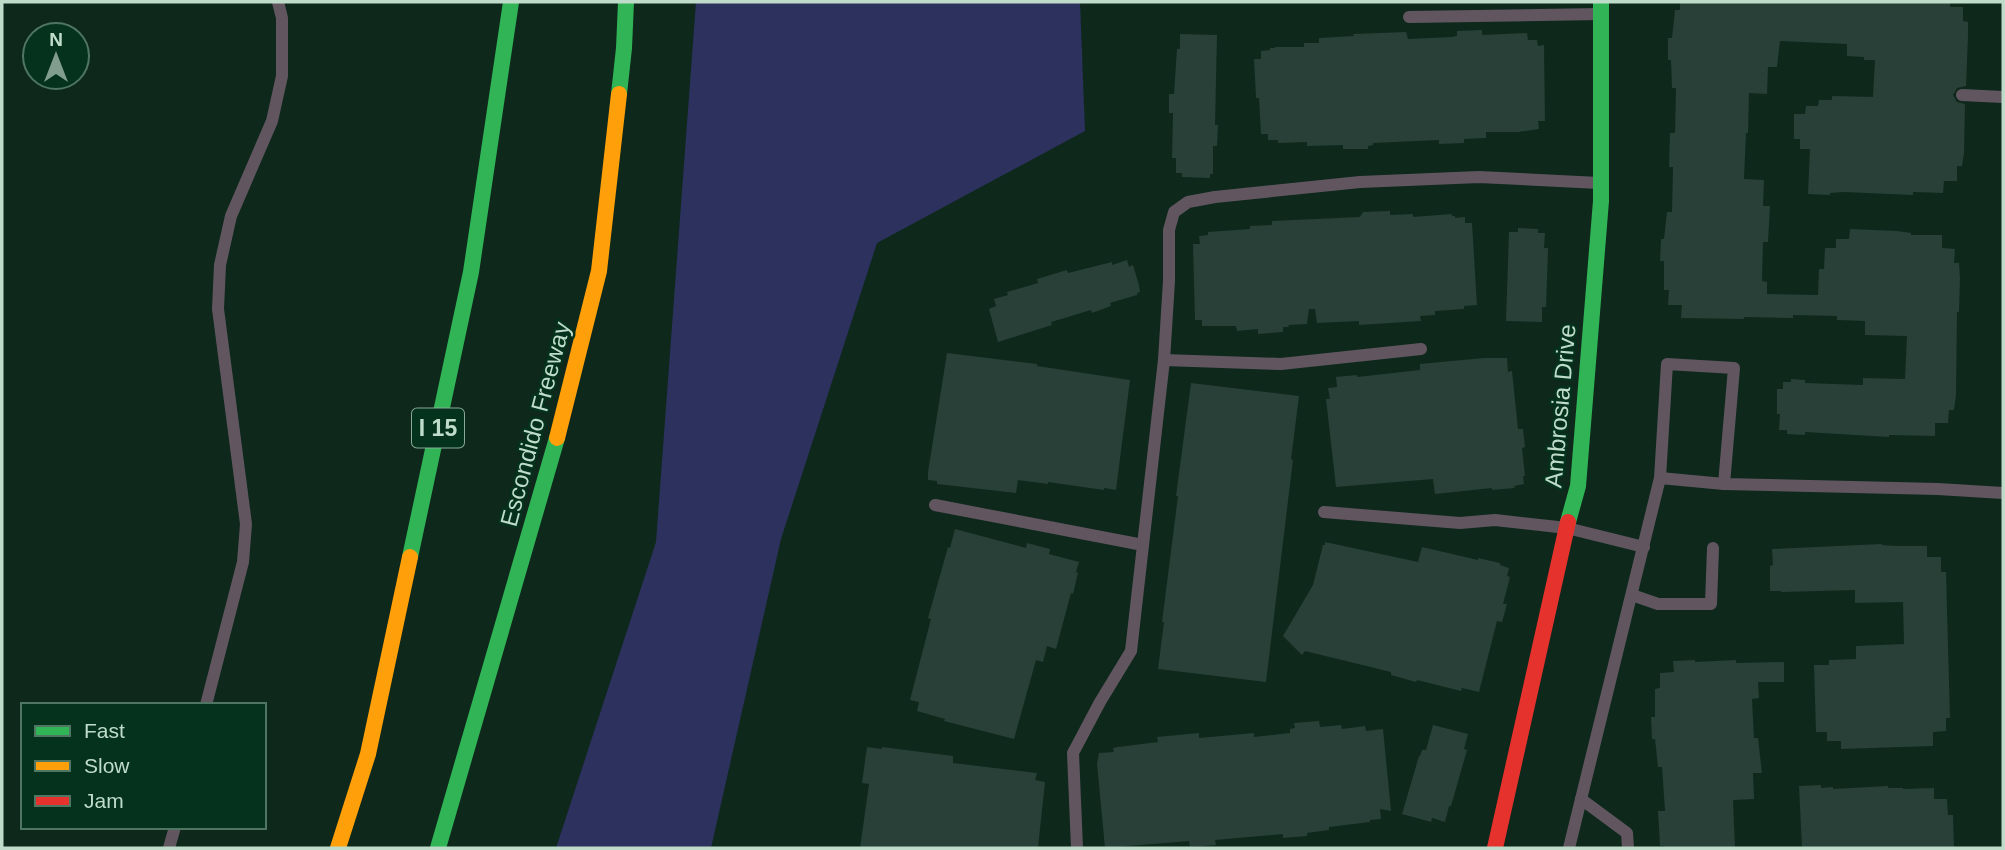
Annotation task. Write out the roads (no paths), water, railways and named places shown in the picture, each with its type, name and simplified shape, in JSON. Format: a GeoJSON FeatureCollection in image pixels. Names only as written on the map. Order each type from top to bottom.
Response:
{"type":"FeatureCollection","features":[{"type":"Feature","properties":{"kind":"main road","name":"I 15"},"geometry":{"type":"LineString","coordinates":[[338,848],[368,754],[471,272],[511,2]]}},
{"type":"Feature","properties":{"kind":"main road","name":"Escondido Freeway"},"geometry":{"type":"LineString","coordinates":[[438,848],[549,468],[599,271],[624,48],[626,2]]}},
{"type":"Feature","properties":{"kind":"main road","name":"Ambrosia Drive"},"geometry":{"type":"LineString","coordinates":[[1495,848],[1578,486],[1601,183],[1601,8]]}},
{"type":"Feature","properties":{"kind":"lane"},"geometry":{"type":"LineString","coordinates":[[207,703],[243,562],[246,524],[218,309],[220,265],[231,216],[272,121],[282,76],[282,18],[278,2]]}},
{"type":"Feature","properties":{"kind":"lane"},"geometry":{"type":"LineString","coordinates":[[1409,17],[1601,8]]}},
{"type":"Feature","properties":{"kind":"lane"},"geometry":{"type":"LineString","coordinates":[[1962,95],[2003,97]]}},
{"type":"Feature","properties":{"kind":"lane"},"geometry":{"type":"LineString","coordinates":[[1077,848],[1073,753],[1131,651],[1164,360],[1170,281],[1169,230],[1174,212],[1188,202],[1215,197],[1347,184],[1479,177],[1601,183]]}},
{"type":"Feature","properties":{"kind":"lane"},"geometry":{"type":"LineString","coordinates":[[1164,360],[1281,364],[1421,349]]}},
{"type":"Feature","properties":{"kind":"lane"},"geometry":{"type":"LineString","coordinates":[[1569,848],[1660,478],[1667,364],[1734,368],[1724,484]]}},
{"type":"Feature","properties":{"kind":"lane"},"geometry":{"type":"LineString","coordinates":[[1660,478],[1724,484],[2003,493]]}},
{"type":"Feature","properties":{"kind":"lane"},"geometry":{"type":"LineString","coordinates":[[935,505],[1143,545]]}},
{"type":"Feature","properties":{"kind":"lane"},"geometry":{"type":"LineString","coordinates":[[1324,512],[1460,523],[1495,520],[1567,528],[1644,547]]}},
{"type":"Feature","properties":{"kind":"lane"},"geometry":{"type":"LineString","coordinates":[[1632,595],[1658,604],[1711,604],[1713,548]]}},
{"type":"Feature","properties":{"kind":"lane"},"geometry":{"type":"LineString","coordinates":[[1581,799],[1627,833],[1628,848]]}},
{"type":"Feature","properties":{"kind":"lane"},"geometry":{"type":"LineString","coordinates":[[169,848],[174,829]]}}]}
